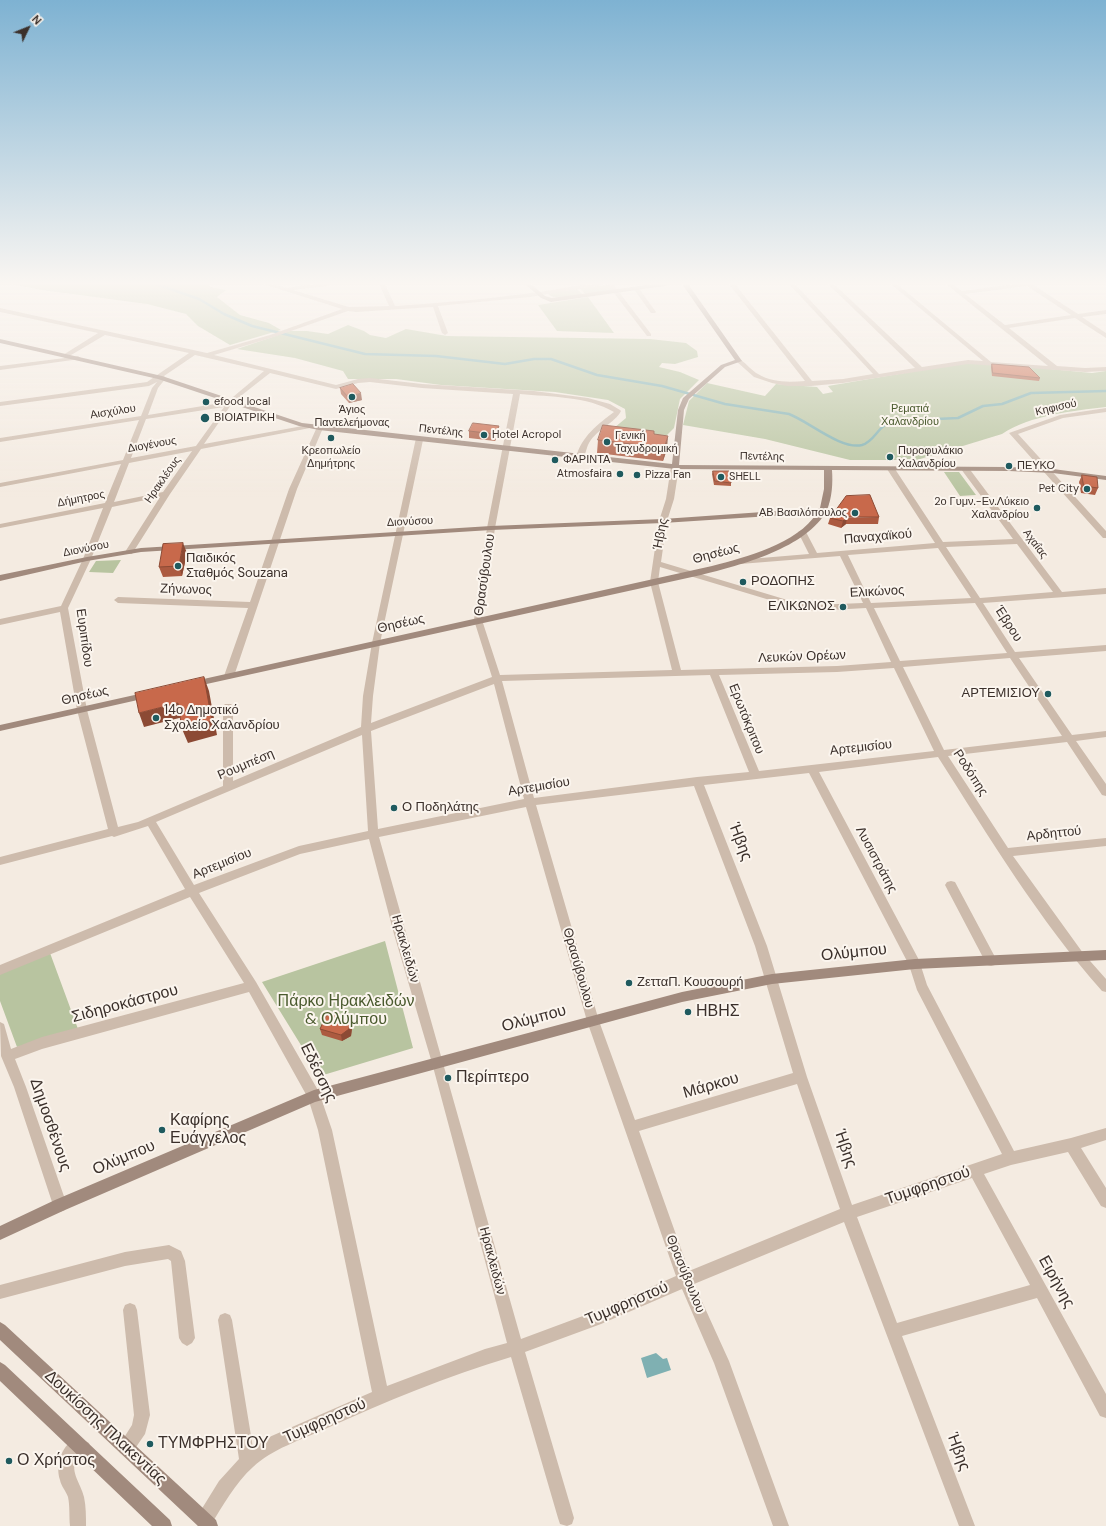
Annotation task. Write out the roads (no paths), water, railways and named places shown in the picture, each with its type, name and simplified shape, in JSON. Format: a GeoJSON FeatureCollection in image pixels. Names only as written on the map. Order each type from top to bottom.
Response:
{"type":"FeatureCollection","features":[{"type":"Feature","properties":{"kind":"street","name":"Πεντέλης"},"geometry":{"type":"LineString","coordinates":[[62,355],[162,378],[230,403],[308,427],[675,467],[1046,471],[1106,478]]}},
{"type":"Feature","properties":{"kind":"street","name":"Ευριπίδου"},"geometry":{"type":"LineString","coordinates":[[114,833],[82,710],[64,608],[87,559],[144,418],[152,386],[190,355]]}},
{"type":"Feature","properties":{"kind":"street"},"geometry":{"type":"LineString","coordinates":[[207,355],[336,387],[358,381],[370,380],[438,387],[517,392],[604,404],[617,409],[617,413],[602,424],[589,438],[580,451],[580,457]]}},
{"type":"Feature","properties":{"kind":"street"},"geometry":{"type":"LineString","coordinates":[[735,355],[751,374],[764,380],[787,384],[811,384],[842,381],[919,368],[968,362],[988,362],[1055,368],[1106,369]]}},
{"type":"Feature","properties":{"kind":"street"},"geometry":{"type":"LineString","coordinates":[[788,355],[811,384]]}},
{"type":"Feature","properties":{"kind":"street"},"geometry":{"type":"LineString","coordinates":[[859,355],[877,375]]}},
{"type":"Feature","properties":{"kind":"street"},"geometry":{"type":"LineString","coordinates":[[906,355],[919,368]]}},
{"type":"Feature","properties":{"kind":"street"},"geometry":{"type":"LineString","coordinates":[[980,355],[988,362]]}},
{"type":"Feature","properties":{"kind":"street"},"geometry":{"type":"LineString","coordinates":[[1039,355],[1055,368]]}},
{"type":"Feature","properties":{"kind":"street"},"geometry":{"type":"LineString","coordinates":[[0,368],[78,358]]}},
{"type":"Feature","properties":{"kind":"street"},"geometry":{"type":"LineString","coordinates":[[675,467],[681,410],[686,398],[693,390],[727,364],[739,361]]}},
{"type":"Feature","properties":{"kind":"street"},"geometry":{"type":"LineString","coordinates":[[230,403],[268,371]]}},
{"type":"Feature","properties":{"kind":"street"},"geometry":{"type":"LineString","coordinates":[[0,404],[152,386]]}},
{"type":"Feature","properties":{"kind":"street","name":"Θρασύβουλου"},"geometry":{"type":"LineString","coordinates":[[517,392],[491,528],[478,620],[498,679],[530,802],[593,1021],[685,1280],[721,1361],[781,1526]]}},
{"type":"Feature","properties":{"kind":"street","name":"Αισχύλου"},"geometry":{"type":"LineString","coordinates":[[0,440],[230,403]]}},
{"type":"Feature","properties":{"kind":"street","name":"Ηρακλέους"},"geometry":{"type":"LineString","coordinates":[[129,552],[166,494],[230,403]]}},
{"type":"Feature","properties":{"kind":"street","name":"Κηφισού"},"geometry":{"type":"LineString","coordinates":[[1046,471],[1013,433],[1062,416],[1106,410]]}},
{"type":"Feature","properties":{"kind":"street","name":"Διογένους"},"geometry":{"type":"LineString","coordinates":[[0,485],[308,427]]}},
{"type":"Feature","properties":{"kind":"street"},"geometry":{"type":"LineString","coordinates":[[229,676],[306,454],[319,428]]}},
{"type":"Feature","properties":{"kind":"street","name":"Ηρακλειδών"},"geometry":{"type":"LineString","coordinates":[[420,440],[376,643],[368,696],[366,729],[373,834],[400,934],[438,1062],[516,1348],[566,1518]]}},
{"type":"Feature","properties":{"kind":"street","name":"Ήβης"},"geometry":{"type":"LineString","coordinates":[[675,467],[670,499],[663,522],[654,582],[677,672]]}},
{"type":"Feature","properties":{"kind":"street","name":"Θησέως"},"geometry":{"type":"LineString","coordinates":[[187,686],[478,620],[693,574],[740,562],[775,548],[802,532],[823,510],[828,492],[828,469]]}},
{"type":"Feature","properties":{"kind":"street","name":"Έβρου"},"geometry":{"type":"LineString","coordinates":[[891,469],[1012,654],[1106,792]]}},
{"type":"Feature","properties":{"kind":"street","name":"Αχαΐας"},"geometry":{"type":"LineString","coordinates":[[966,469],[1059,594]]}},
{"type":"Feature","properties":{"kind":"street"},"geometry":{"type":"LineString","coordinates":[[1046,471],[1105,534]]}},
{"type":"Feature","properties":{"kind":"street"},"geometry":{"type":"LineString","coordinates":[[1062,488],[1067,473]]}},
{"type":"Feature","properties":{"kind":"street","name":"Δήμητρος"},"geometry":{"type":"LineString","coordinates":[[0,526],[166,494]]}},
{"type":"Feature","properties":{"kind":"street","name":"Διονύσου"},"geometry":{"type":"LineString","coordinates":[[0,578],[87,559],[141,550],[491,528],[663,522],[823,510]]}},
{"type":"Feature","properties":{"kind":"street"},"geometry":{"type":"LineString","coordinates":[[802,532],[814,556]]}},
{"type":"Feature","properties":{"kind":"street","name":"Παναχαϊκού"},"geometry":{"type":"LineString","coordinates":[[740,562],[941,545],[1019,541]]}},
{"type":"Feature","properties":{"kind":"street","name":"Ροδόπης"},"geometry":{"type":"LineString","coordinates":[[843,553],[941,754],[1005,853],[1079,957],[1106,988]]}},
{"type":"Feature","properties":{"kind":"street","name":"Ελικώνος"},"geometry":{"type":"LineString","coordinates":[[656,563],[802,606],[822,608],[977,601],[1106,591]]}},
{"type":"Feature","properties":{"kind":"street","name":"Ζήνωνος"},"geometry":{"type":"LineString","coordinates":[[118,600],[253,605]]}},
{"type":"Feature","properties":{"kind":"street"},"geometry":{"type":"LineString","coordinates":[[0,622],[64,608]]}},
{"type":"Feature","properties":{"kind":"street","name":"Λευκών Ορέων"},"geometry":{"type":"LineString","coordinates":[[498,679],[510,677],[677,672],[837,669],[1012,654],[1106,648]]}},
{"type":"Feature","properties":{"kind":"street","name":"Ερωτόκριτου"},"geometry":{"type":"LineString","coordinates":[[714,672],[755,774]]}},
{"type":"Feature","properties":{"kind":"street","name":"Ρουμπέση"},"geometry":{"type":"LineString","coordinates":[[0,861],[114,833],[150,821],[366,729],[498,679]]}},
{"type":"Feature","properties":{"kind":"street","name":"Θησέως"},"geometry":{"type":"LineString","coordinates":[[0,728],[156,693]]}},
{"type":"Feature","properties":{"kind":"street"},"geometry":{"type":"LineString","coordinates":[[228,706],[228,787]]}},
{"type":"Feature","properties":{"kind":"street","name":"Αρτεμισίου"},"geometry":{"type":"LineString","coordinates":[[0,970],[192,891],[299,850],[373,834],[530,802],[755,774],[1106,734]]}},
{"type":"Feature","properties":{"kind":"street","name":"Λυσιστράτης"},"geometry":{"type":"LineString","coordinates":[[812,768],[915,964]]}},
{"type":"Feature","properties":{"kind":"street","name":"Ήβης"},"geometry":{"type":"LineString","coordinates":[[697,781],[772,979],[801,1077],[848,1213],[967,1526]]}},
{"type":"Feature","properties":{"kind":"street","name":"Εδέσσης"},"geometry":{"type":"LineString","coordinates":[[150,821],[252,986],[314,1096],[325,1130],[381,1396]]}},
{"type":"Feature","properties":{"kind":"street","name":"Αρδηττού"},"geometry":{"type":"LineString","coordinates":[[1005,853],[1106,842]]}},
{"type":"Feature","properties":{"kind":"street"},"geometry":{"type":"LineString","coordinates":[[951,885],[991,961]]}},
{"type":"Feature","properties":{"kind":"street","name":"Ολύμπου"},"geometry":{"type":"LineString","coordinates":[[0,1233],[60,1205],[314,1096],[682,997],[772,979],[915,964],[1106,955]]}},
{"type":"Feature","properties":{"kind":"street"},"geometry":{"type":"LineString","coordinates":[[915,964],[922,986],[1011,1158]]}},
{"type":"Feature","properties":{"kind":"street","name":"Σιδηροκάστρου"},"geometry":{"type":"LineString","coordinates":[[7,1056],[42,1043],[252,986]]}},
{"type":"Feature","properties":{"kind":"street","name":"Δημοσθένους"},"geometry":{"type":"LineString","coordinates":[[0,1028],[7,1056],[20,1087],[60,1205]]}},
{"type":"Feature","properties":{"kind":"street","name":"Μάρκου"},"geometry":{"type":"LineString","coordinates":[[631,1127],[801,1077]]}},
{"type":"Feature","properties":{"kind":"street","name":"Τυμφρηστού"},"geometry":{"type":"LineString","coordinates":[[207,1523],[225,1487],[247,1461],[273,1444],[381,1396],[486,1357],[516,1348],[601,1317],[685,1280],[848,1213],[1011,1158],[1071,1145],[1106,1134]]}},
{"type":"Feature","properties":{"kind":"street"},"geometry":{"type":"LineString","coordinates":[[1071,1145],[1106,1201]]}},
{"type":"Feature","properties":{"kind":"street","name":"Ειρήνης"},"geometry":{"type":"LineString","coordinates":[[975,1170],[1106,1410]]}},
{"type":"Feature","properties":{"kind":"street"},"geometry":{"type":"LineString","coordinates":[[0,1292],[103,1264],[168,1252],[176,1256],[178,1261],[187,1338]]}},
{"type":"Feature","properties":{"kind":"street"},"geometry":{"type":"LineString","coordinates":[[894,1331],[1040,1290]]}},
{"type":"Feature","properties":{"kind":"street"},"geometry":{"type":"LineString","coordinates":[[126,1447],[138,1428],[142,1415],[130,1310]]}},
{"type":"Feature","properties":{"kind":"street"},"geometry":{"type":"LineString","coordinates":[[225,1320],[247,1461]]}},
{"type":"Feature","properties":{"kind":"street","name":"Δουκίσσης Πλακεντίας"},"geometry":{"type":"LineString","coordinates":[[0,1330],[207,1523]]}},
{"type":"Feature","properties":{"kind":"street"},"geometry":{"type":"LineString","coordinates":[[0,1370],[164,1526]]}},
{"type":"Feature","properties":{"kind":"street"},"geometry":{"type":"LineString","coordinates":[[78,1526],[76,1497],[68,1480],[66,1467],[72,1451],[78,1445],[83,1448]]}},
{"type":"Feature","properties":{"kind":"water"},"geometry":{"type":"Polygon","coordinates":[[[656,1353],[663,1359],[667,1358],[671,1370],[647,1378],[641,1358],[656,1353]]]}},
{"type":"Feature","properties":{"kind":"waterway"},"geometry":{"type":"LineString","coordinates":[[408,355],[436,356],[505,364],[534,359],[551,359],[597,375],[662,386],[725,404],[789,414],[835,439],[854,445],[866,444],[882,427],[893,421],[958,418],[983,406],[1002,404],[1031,393],[1106,391]]}},
{"type":"Feature","properties":{"kind":"place","name":"Άγιος Παντελεήμονας"},"geometry":{"type":"Point","coordinates":[352,397]}},
{"type":"Feature","properties":{"kind":"place","name":"efood local"},"geometry":{"type":"Point","coordinates":[206,402]}},
{"type":"Feature","properties":{"kind":"place","name":"ΒΙΟΙΑΤΡΙΚΗ"},"geometry":{"type":"Point","coordinates":[205,418]}},
{"type":"Feature","properties":{"kind":"place","name":"Hotel Acropol"},"geometry":{"type":"Point","coordinates":[484,435]}},
{"type":"Feature","properties":{"kind":"place","name":"Κρεοπωλείο Δημήτρης"},"geometry":{"type":"Point","coordinates":[331,438]}},
{"type":"Feature","properties":{"kind":"place","name":"Γενική Ταχυδρομική"},"geometry":{"type":"Point","coordinates":[607,442]}},
{"type":"Feature","properties":{"kind":"place","name":"Πυροφυλάκιο Χαλανδρίου"},"geometry":{"type":"Point","coordinates":[890,457]}},
{"type":"Feature","properties":{"kind":"place","name":"ΦΑΡΙΝΤΑ"},"geometry":{"type":"Point","coordinates":[555,460]}},
{"type":"Feature","properties":{"kind":"place","name":"ΠΕΥΚΟ"},"geometry":{"type":"Point","coordinates":[1009,466]}},
{"type":"Feature","properties":{"kind":"place","name":"Atmosfaira"},"geometry":{"type":"Point","coordinates":[620,474]}},
{"type":"Feature","properties":{"kind":"place","name":"Pizza Fan"},"geometry":{"type":"Point","coordinates":[637,475]}},
{"type":"Feature","properties":{"kind":"place","name":"SHELL"},"geometry":{"type":"Point","coordinates":[721,477]}},
{"type":"Feature","properties":{"kind":"place","name":"Pet City"},"geometry":{"type":"Point","coordinates":[1087,489]}},
{"type":"Feature","properties":{"kind":"place","name":"2ο Γυμν.-Εν.Λύκειο Χαλανδρίου"},"geometry":{"type":"Point","coordinates":[1037,508]}},
{"type":"Feature","properties":{"kind":"place","name":"ΑΒ Βασιλόπουλος"},"geometry":{"type":"Point","coordinates":[855,513]}},
{"type":"Feature","properties":{"kind":"place","name":"Παιδικός Σταθμός Souzana"},"geometry":{"type":"Point","coordinates":[178,566]}},
{"type":"Feature","properties":{"kind":"place","name":"ΡΟΔΟΠΗΣ"},"geometry":{"type":"Point","coordinates":[743,582]}},
{"type":"Feature","properties":{"kind":"place","name":"ΕΛΙΚΩΝΟΣ"},"geometry":{"type":"Point","coordinates":[843,607]}},
{"type":"Feature","properties":{"kind":"place","name":"ΑΡΤΕΜΙΣΙΟΥ"},"geometry":{"type":"Point","coordinates":[1048,694]}},
{"type":"Feature","properties":{"kind":"place","name":"14ο Δημοτικό Σχολείο Χαλανδρίου"},"geometry":{"type":"Point","coordinates":[156,718]}},
{"type":"Feature","properties":{"kind":"place","name":"Ο Ποδηλάτης"},"geometry":{"type":"Point","coordinates":[394,808]}},
{"type":"Feature","properties":{"kind":"place","name":"ΖετταΠ. Κουσουρή"},"geometry":{"type":"Point","coordinates":[629,983]}},
{"type":"Feature","properties":{"kind":"place","name":"ΗΒΗΣ"},"geometry":{"type":"Point","coordinates":[688,1012]}},
{"type":"Feature","properties":{"kind":"place","name":"Περίπτερο"},"geometry":{"type":"Point","coordinates":[448,1078]}},
{"type":"Feature","properties":{"kind":"place","name":"Καφίρης Ευάγγελος"},"geometry":{"type":"Point","coordinates":[162,1130]}},
{"type":"Feature","properties":{"kind":"place","name":"ΤΥΜΦΡΗΣΤΟΥ"},"geometry":{"type":"Point","coordinates":[150,1444]}},
{"type":"Feature","properties":{"kind":"place","name":"Ο Χρήστος"},"geometry":{"type":"Point","coordinates":[9,1461]}},
{"type":"Feature","properties":{"kind":"park label","name":"Ρεματιά Χαλανδρίου"},"geometry":{"type":"Point","coordinates":[910,415]}},
{"type":"Feature","properties":{"kind":"park label","name":"Πάρκο Ηρακλειδών & Ολύμπου"},"geometry":{"type":"Point","coordinates":[346,1011]}}]}
